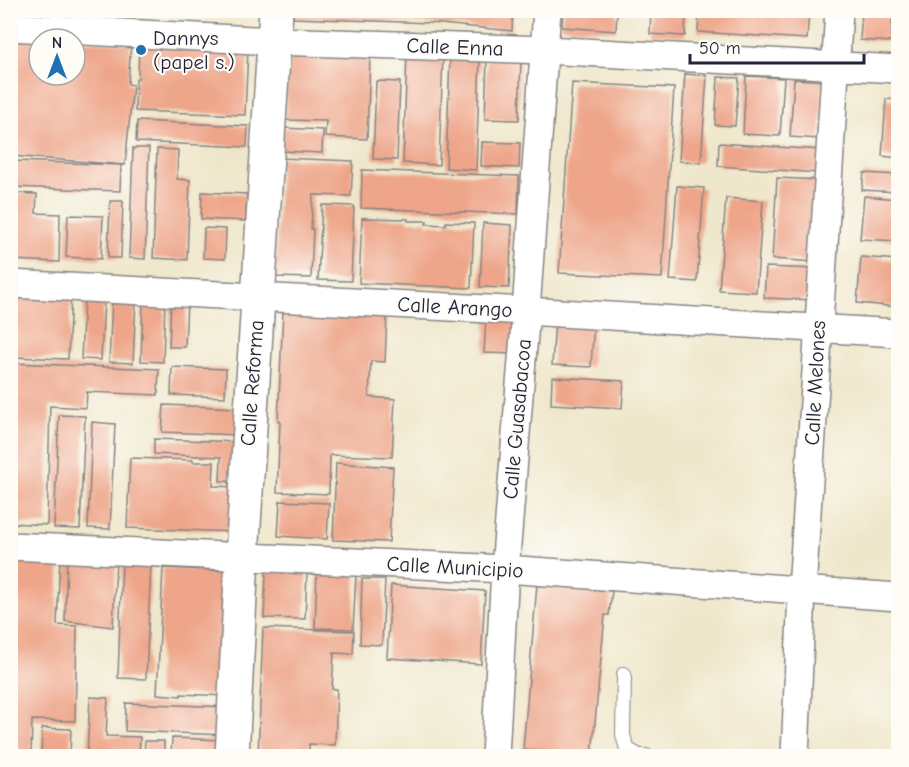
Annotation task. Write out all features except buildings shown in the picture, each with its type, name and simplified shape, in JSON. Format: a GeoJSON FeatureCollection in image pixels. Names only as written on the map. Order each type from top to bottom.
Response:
{"type":"FeatureCollection","features":[{"type":"Feature","properties":{"kind":"street","name":"Calle Guasabacoa"},"geometry":{"type":"LineString","coordinates":[[495,756],[505,569],[547,10]]}},
{"type":"Feature","properties":{"kind":"street","name":"Calle Melones"},"geometry":{"type":"LineString","coordinates":[[795,756],[802,591],[839,10]]}},
{"type":"Feature","properties":{"kind":"street","name":"Calle Enna"},"geometry":{"type":"LineString","coordinates":[[10,27],[275,26],[545,50],[898,69]]}},
{"type":"Feature","properties":{"kind":"street","name":"Calle Reforma"},"geometry":{"type":"LineString","coordinates":[[232,756],[275,26]]}},
{"type":"Feature","properties":{"kind":"street","name":"Calle Arango"},"geometry":{"type":"LineString","coordinates":[[10,284],[898,333]]}},
{"type":"Feature","properties":{"kind":"street","name":"Calle Municipio"},"geometry":{"type":"LineString","coordinates":[[10,546],[505,569],[898,597]]}},
{"type":"Feature","properties":{"kind":"lane"},"geometry":{"type":"LineString","coordinates":[[624,674],[623,735],[627,749],[639,756],[646,756]]}},
{"type":"Feature","properties":{"kind":"place","name":"Dannys (papel s.)"},"geometry":{"type":"Point","coordinates":[141,50]}}]}
